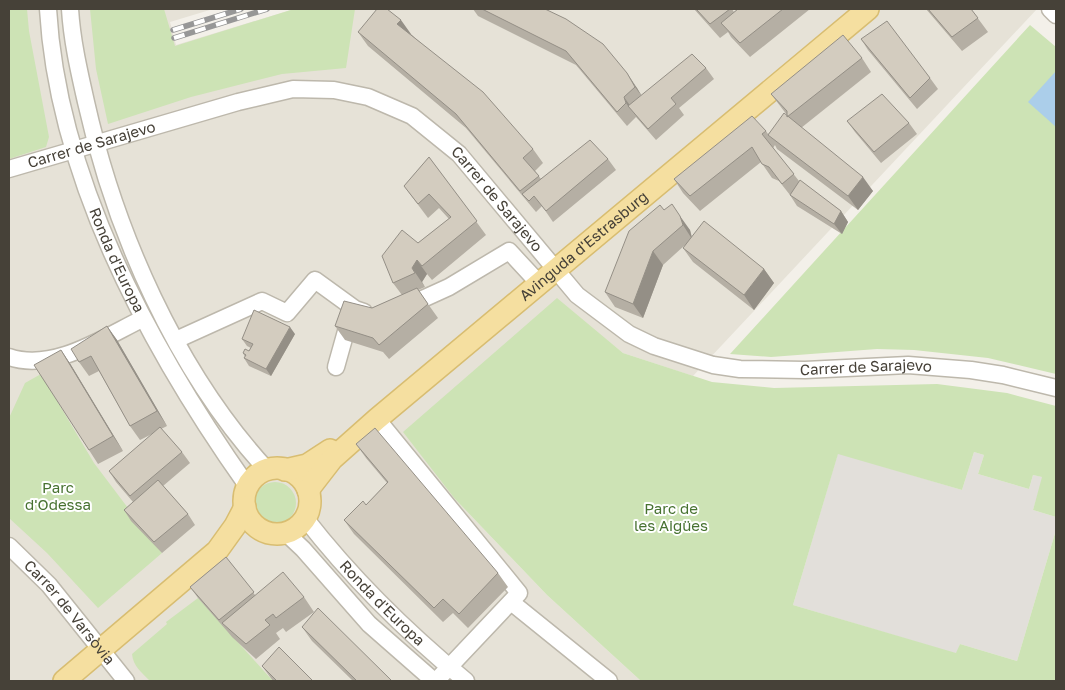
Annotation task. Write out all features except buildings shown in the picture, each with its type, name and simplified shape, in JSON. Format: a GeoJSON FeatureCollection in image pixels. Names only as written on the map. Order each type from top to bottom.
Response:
{"type":"FeatureCollection","features":[{"type":"Feature","properties":{"kind":"main road","name":"Avinguda d'Estrasburg"},"geometry":{"type":"LineString","coordinates":[[276,470],[307,465],[322,456],[534,278],[553,267],[581,240],[855,9]]}},
{"type":"Feature","properties":{"kind":"main road","name":"Avinguda d'Estrasburg"},"geometry":{"type":"LineString","coordinates":[[308,490],[332,459],[553,267],[868,9]]}},
{"type":"Feature","properties":{"kind":"main road"},"geometry":{"type":"LineString","coordinates":[[64,681],[217,551],[235,526],[257,475],[276,470],[299,477],[308,490],[309,508],[305,518],[297,527],[276,533],[244,538],[217,551]]}},
{"type":"Feature","properties":{"kind":"main road"},"geometry":{"type":"LineString","coordinates":[[246,497],[252,523],[276,533]]}},
{"type":"Feature","properties":{"kind":"street","name":"Ronda d'Europa"},"geometry":{"type":"LineString","coordinates":[[48,9],[51,50],[63,108],[94,209],[142,318],[246,497]]}},
{"type":"Feature","properties":{"kind":"street","name":"Ronda d'Europa"},"geometry":{"type":"LineString","coordinates":[[70,9],[72,41],[95,143],[114,204],[160,312],[200,382],[252,454],[276,470]]}},
{"type":"Feature","properties":{"kind":"street"},"geometry":{"type":"LineString","coordinates":[[1050,9],[1056,15]]}},
{"type":"Feature","properties":{"kind":"street","name":"Carrer de Sarajevo"},"geometry":{"type":"LineString","coordinates":[[9,169],[74,148],[238,102],[293,89],[334,90],[368,97],[412,116],[459,154],[553,267],[585,302],[629,334],[685,357],[714,365],[771,371],[908,365],[938,367],[1003,375],[1056,388]]}},
{"type":"Feature","properties":{"kind":"street"},"geometry":{"type":"LineString","coordinates":[[176,340],[262,301],[288,313],[315,280],[352,307],[387,315],[449,287],[509,251],[534,278]]}},
{"type":"Feature","properties":{"kind":"street"},"geometry":{"type":"LineString","coordinates":[[336,367],[352,307]]}},
{"type":"Feature","properties":{"kind":"street"},"geometry":{"type":"LineString","coordinates":[[9,357],[28,361],[55,358],[142,318]]}},
{"type":"Feature","properties":{"kind":"street"},"geometry":{"type":"LineString","coordinates":[[377,419],[519,592],[435,681]]}},
{"type":"Feature","properties":{"kind":"street","name":"Ronda d'Europa"},"geometry":{"type":"LineString","coordinates":[[305,518],[327,545],[466,681]]}},
{"type":"Feature","properties":{"kind":"street","name":"Ronda d'Europa"},"geometry":{"type":"LineString","coordinates":[[276,533],[303,549],[369,624],[435,681]]}},
{"type":"Feature","properties":{"kind":"street","name":"Carrer de Varsòvia"},"geometry":{"type":"LineString","coordinates":[[9,546],[49,585],[126,681]]}},
{"type":"Feature","properties":{"kind":"street"},"geometry":{"type":"LineString","coordinates":[[511,602],[609,681]]}},
{"type":"Feature","properties":{"kind":"shaded area"},"geometry":{"type":"Polygon","coordinates":[[[9,9],[213,9],[170,22],[176,45],[294,9],[1037,9],[693,376],[623,353],[593,329],[455,499],[547,595],[641,681],[9,681],[9,9]]]}},
{"type":"Feature","properties":{"kind":"shaded area"},"geometry":{"type":"Polygon","coordinates":[[[974,452],[984,455],[978,474],[1029,489],[1033,475],[1043,477],[1033,510],[1056,517],[1056,530],[1017,661],[960,644],[957,654],[793,605],[838,453],[962,490],[974,452]]]}},
{"type":"Feature","properties":{"kind":"green space"},"geometry":{"type":"Polygon","coordinates":[[[9,9],[27,9],[29,31],[49,137],[46,147],[9,159],[9,9]]]}},
{"type":"Feature","properties":{"kind":"green space"},"geometry":{"type":"Polygon","coordinates":[[[90,9],[164,9],[175,46],[294,9],[355,9],[346,68],[282,74],[191,97],[108,124],[96,69],[90,9]]]}},
{"type":"Feature","properties":{"kind":"green space"},"geometry":{"type":"Polygon","coordinates":[[[1030,25],[1056,47],[1056,374],[988,358],[914,350],[877,349],[771,357],[730,354],[1030,25]]]}},
{"type":"Feature","properties":{"kind":"green space","name":"Parc de les Aigües"},"geometry":{"type":"Polygon","coordinates":[[[557,298],[623,353],[712,382],[774,388],[937,384],[1007,393],[1056,406],[1056,517],[1033,510],[1042,477],[1033,475],[1029,489],[978,474],[984,455],[974,452],[962,490],[838,454],[793,605],[956,653],[960,644],[1017,661],[1056,530],[1056,681],[641,681],[547,595],[455,499],[403,432],[557,298]]]}},
{"type":"Feature","properties":{"kind":"green space","name":"Parc d'Odessa"},"geometry":{"type":"Polygon","coordinates":[[[41,374],[94,463],[162,553],[98,608],[47,553],[9,518],[9,418],[25,383],[41,374]]]}},
{"type":"Feature","properties":{"kind":"green space"},"geometry":{"type":"Polygon","coordinates":[[[279,482],[287,485],[293,491],[296,503],[293,515],[287,521],[271,524],[263,521],[257,515],[254,499],[257,491],[263,485],[279,482]]]}},
{"type":"Feature","properties":{"kind":"green space"},"geometry":{"type":"Polygon","coordinates":[[[198,598],[273,681],[150,681],[141,672],[134,662],[132,654],[167,624],[166,622],[198,598]]]}},
{"type":"Feature","properties":{"kind":"water"},"geometry":{"type":"Polygon","coordinates":[[[1056,71],[1056,127],[1028,102],[1056,71]]]}},
{"type":"Feature","properties":{"kind":"railway"},"geometry":{"type":"LineString","coordinates":[[173,30],[241,9]]}},
{"type":"Feature","properties":{"kind":"railway"},"geometry":{"type":"LineString","coordinates":[[174,38],[267,9]]}}]}
